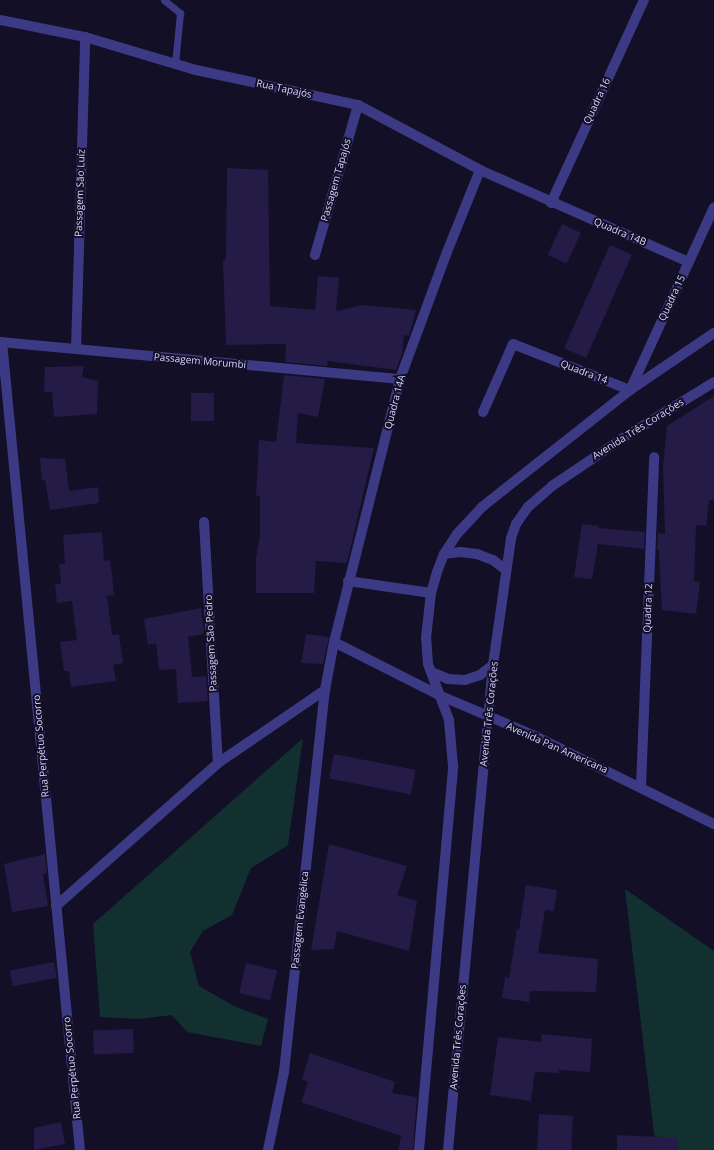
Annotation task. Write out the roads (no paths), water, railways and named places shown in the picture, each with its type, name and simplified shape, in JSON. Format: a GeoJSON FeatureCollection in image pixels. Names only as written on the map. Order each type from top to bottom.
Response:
{"type":"FeatureCollection","features":[{"type":"Feature","properties":{"kind":"street","name":"Quadra 16"},"geometry":{"type":"LineString","coordinates":[[551,202],[644,0]]}},
{"type":"Feature","properties":{"kind":"street","name":"Rua Tapajós"},"geometry":{"type":"LineString","coordinates":[[0,20],[85,37],[175,64],[358,105],[480,170],[551,202]]}},
{"type":"Feature","properties":{"kind":"street","name":"Passagem São Luíz"},"geometry":{"type":"LineString","coordinates":[[76,349],[85,37]]}},
{"type":"Feature","properties":{"kind":"street","name":"Passagem Tapajós"},"geometry":{"type":"LineString","coordinates":[[315,255],[358,105]]}},
{"type":"Feature","properties":{"kind":"street","name":"Quadra 14A"},"geometry":{"type":"LineString","coordinates":[[334,642],[348,581],[400,379],[447,252],[480,170]]}},
{"type":"Feature","properties":{"kind":"street","name":"Quadra 14B"},"geometry":{"type":"LineString","coordinates":[[551,202],[689,262]]}},
{"type":"Feature","properties":{"kind":"street","name":"Quadra 15"},"geometry":{"type":"LineString","coordinates":[[630,390],[714,207]]}},
{"type":"Feature","properties":{"kind":"street"},"geometry":{"type":"LineString","coordinates":[[419,1150],[453,766],[452,736],[441,696],[431,672],[426,638],[431,593],[444,554],[457,534],[482,507],[630,390],[714,333]]}},
{"type":"Feature","properties":{"kind":"street","name":"Passagem Morumbi"},"geometry":{"type":"LineString","coordinates":[[1,342],[400,379]]}},
{"type":"Feature","properties":{"kind":"street","name":"Rua Perpétuo Socorro"},"geometry":{"type":"LineString","coordinates":[[1,342],[80,1150]]}},
{"type":"Feature","properties":{"kind":"street","name":"Quadra 14"},"geometry":{"type":"LineString","coordinates":[[483,412],[513,344],[630,390]]}},
{"type":"Feature","properties":{"kind":"street","name":"Avenida Três Corações"},"geometry":{"type":"LineString","coordinates":[[448,1150],[493,666],[511,538],[516,524],[528,507],[547,490],[622,438],[714,382]]}},
{"type":"Feature","properties":{"kind":"street","name":"Quadra 12"},"geometry":{"type":"LineString","coordinates":[[641,786],[654,456]]}},
{"type":"Feature","properties":{"kind":"street","name":"Passagem São Pedro"},"geometry":{"type":"LineString","coordinates":[[204,522],[218,764]]}},
{"type":"Feature","properties":{"kind":"street"},"geometry":{"type":"LineString","coordinates":[[444,554],[461,552],[477,554],[493,560],[506,570]]}},
{"type":"Feature","properties":{"kind":"street"},"geometry":{"type":"LineString","coordinates":[[348,581],[431,593]]}},
{"type":"Feature","properties":{"kind":"street","name":"Passagem Evangélica"},"geometry":{"type":"LineString","coordinates":[[268,1150],[284,1072],[325,690],[334,642]]}},
{"type":"Feature","properties":{"kind":"street","name":"Avenida Pan Americana"},"geometry":{"type":"LineString","coordinates":[[334,642],[441,696],[534,735],[641,786],[714,824]]}},
{"type":"Feature","properties":{"kind":"street"},"geometry":{"type":"LineString","coordinates":[[431,672],[448,679],[464,680],[480,675],[493,666]]}},
{"type":"Feature","properties":{"kind":"street"},"geometry":{"type":"LineString","coordinates":[[56,906],[218,764],[325,690]]}},
{"type":"Feature","properties":{"kind":"lane"},"geometry":{"type":"LineString","coordinates":[[164,0],[180,13],[175,64]]}}]}
